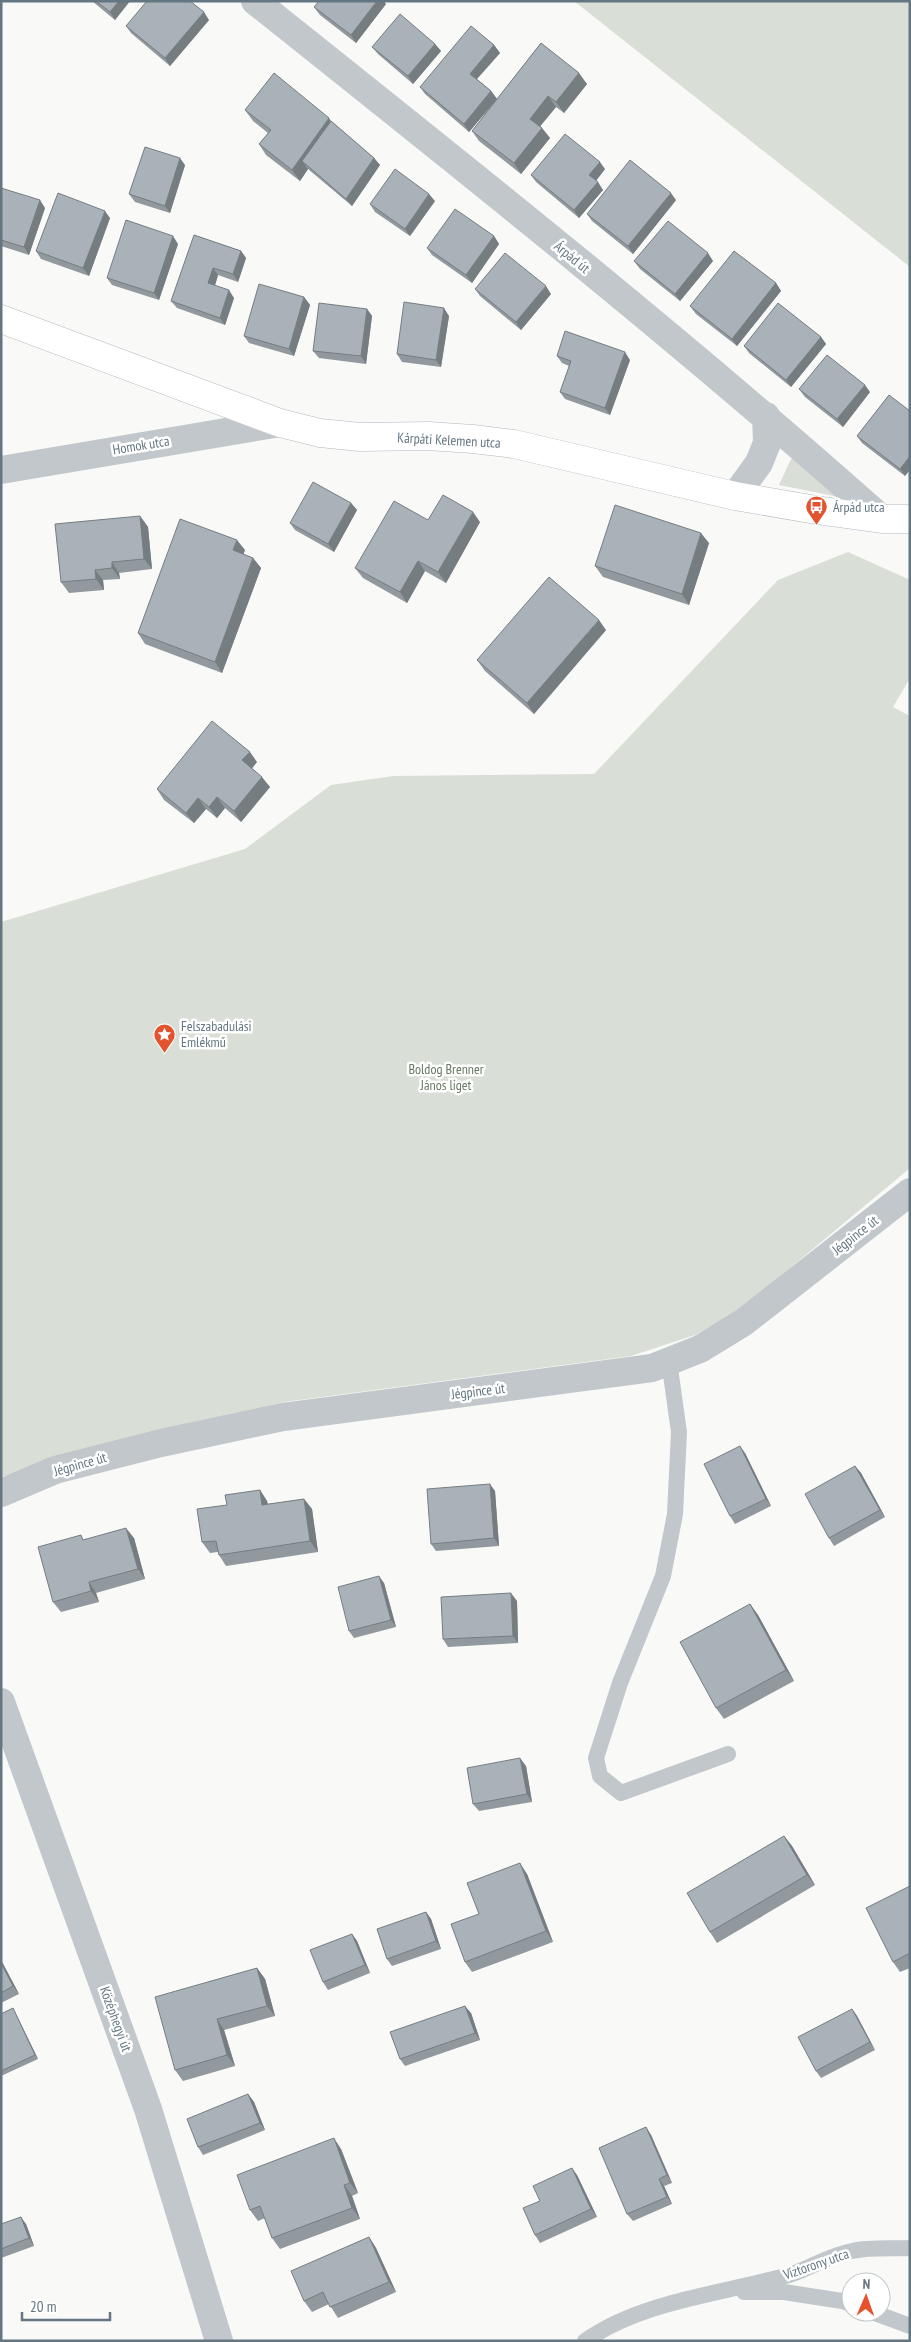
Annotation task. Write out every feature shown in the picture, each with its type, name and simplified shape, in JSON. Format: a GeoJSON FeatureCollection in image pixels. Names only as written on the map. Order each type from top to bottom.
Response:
{"type":"FeatureCollection","features":[{"type":"Feature","properties":{"kind":"street","name":"Árpád út"},"geometry":{"type":"LineString","coordinates":[[255,1],[412,126],[766,416],[882,519]]}},
{"type":"Feature","properties":{"kind":"street","name":"Kárpáti Kelemen utca"},"geometry":{"type":"LineString","coordinates":[[1,319],[280,423],[320,433],[360,437],[446,437],[514,444],[735,496],[882,519],[910,519]]}},
{"type":"Feature","properties":{"kind":"street"},"geometry":{"type":"LineString","coordinates":[[735,496],[759,463],[766,443],[766,416]]}},
{"type":"Feature","properties":{"kind":"street","name":"Homok utca"},"geometry":{"type":"LineString","coordinates":[[1,470],[280,423]]}},
{"type":"Feature","properties":{"kind":"street","name":"Jégpince út"},"geometry":{"type":"LineString","coordinates":[[1,1493],[55,1470],[161,1443],[283,1417],[652,1368],[700,1349],[744,1322],[910,1192]]}},
{"type":"Feature","properties":{"kind":"street","name":"Középhegyi út"},"geometry":{"type":"LineString","coordinates":[[1,1702],[148,2109],[219,2341]]}},
{"type":"Feature","properties":{"kind":"lane"},"geometry":{"type":"LineString","coordinates":[[669,1361],[679,1432],[675,1514],[663,1576],[620,1683],[596,1758],[600,1776],[620,1793],[728,1754]]}},
{"type":"Feature","properties":{"kind":"lane","name":"Víztorony utca"},"geometry":{"type":"LineString","coordinates":[[585,2341],[604,2327],[641,2311],[724,2292],[794,2273],[822,2259],[854,2250],[910,2248]]}},
{"type":"Feature","properties":{"kind":"lane","name":"Víztorony utca"},"geometry":{"type":"LineString","coordinates":[[724,2292],[784,2292],[841,2301]]}},
{"type":"Feature","properties":{"kind":"lane"},"geometry":{"type":"LineString","coordinates":[[891,2319],[910,2326]]}},
{"type":"Feature","properties":{"kind":"green space"},"geometry":{"type":"Polygon","coordinates":[[[574,1],[910,1],[910,267],[574,1]]]}},
{"type":"Feature","properties":{"kind":"green space"},"geometry":{"type":"Polygon","coordinates":[[[795,458],[839,497],[779,485],[791,459],[795,458]]]}},
{"type":"Feature","properties":{"kind":"green space","name":"Boldog Brenner János liget"},"geometry":{"type":"Polygon","coordinates":[[[848,552],[910,580],[910,678],[893,707],[910,716],[910,1168],[741,1309],[695,1335],[631,1356],[284,1402],[113,1444],[1,1477],[1,922],[245,849],[331,785],[393,776],[594,774],[778,580],[848,552]]]}},
{"type":"Feature","properties":{"kind":"building"},"geometry":{"type":"Polygon","coordinates":[[[96,1],[119,1],[110,12],[96,1]]]}},
{"type":"Feature","properties":{"kind":"building"},"geometry":{"type":"Polygon","coordinates":[[[147,1],[190,1],[204,12],[165,58],[126,26],[147,1]]]}},
{"type":"Feature","properties":{"kind":"building"},"geometry":{"type":"Polygon","coordinates":[[[319,1],[377,1],[351,35],[314,7],[319,1]]]}},
{"type":"Feature","properties":{"kind":"building"},"geometry":{"type":"Polygon","coordinates":[[[400,14],[435,44],[408,76],[372,47],[400,14]]]}},
{"type":"Feature","properties":{"kind":"building"},"geometry":{"type":"Polygon","coordinates":[[[471,26],[494,45],[470,74],[491,91],[464,124],[420,87],[471,26]]]}},
{"type":"Feature","properties":{"kind":"building"},"geometry":{"type":"Polygon","coordinates":[[[541,43],[579,73],[556,102],[548,96],[530,119],[542,128],[514,163],[472,131],[541,43]]]}},
{"type":"Feature","properties":{"kind":"building"},"geometry":{"type":"Polygon","coordinates":[[[274,73],[329,118],[292,170],[259,144],[271,130],[245,110],[274,73]]]}},
{"type":"Feature","properties":{"kind":"building"},"geometry":{"type":"Polygon","coordinates":[[[331,121],[374,158],[346,199],[302,161],[331,121]]]}},
{"type":"Feature","properties":{"kind":"building"},"geometry":{"type":"Polygon","coordinates":[[[565,134],[600,162],[589,175],[598,182],[574,210],[531,175],[565,134]]]}},
{"type":"Feature","properties":{"kind":"building"},"geometry":{"type":"Polygon","coordinates":[[[145,147],[180,158],[165,206],[129,194],[145,147]]]}},
{"type":"Feature","properties":{"kind":"building"},"geometry":{"type":"Polygon","coordinates":[[[630,160],[671,193],[628,246],[587,214],[630,160]]]}},
{"type":"Feature","properties":{"kind":"building"},"geometry":{"type":"Polygon","coordinates":[[[395,169],[429,194],[405,229],[370,204],[395,169]]]}},
{"type":"Feature","properties":{"kind":"building"},"geometry":{"type":"Polygon","coordinates":[[[1,188],[40,200],[24,247],[1,240],[1,188]]]}},
{"type":"Feature","properties":{"kind":"building"},"geometry":{"type":"Polygon","coordinates":[[[58,193],[105,211],[83,268],[36,251],[58,193]]]}},
{"type":"Feature","properties":{"kind":"building"},"geometry":{"type":"Polygon","coordinates":[[[455,209],[494,236],[466,275],[427,248],[455,209]]]}},
{"type":"Feature","properties":{"kind":"building"},"geometry":{"type":"Polygon","coordinates":[[[126,220],[173,236],[154,293],[107,278],[126,220]]]}},
{"type":"Feature","properties":{"kind":"building"},"geometry":{"type":"Polygon","coordinates":[[[668,221],[708,253],[675,294],[634,261],[668,221]]]}},
{"type":"Feature","properties":{"kind":"building"},"geometry":{"type":"Polygon","coordinates":[[[194,235],[241,251],[233,274],[213,268],[208,283],[229,290],[220,318],[171,301],[194,235]]]}},
{"type":"Feature","properties":{"kind":"building"},"geometry":{"type":"Polygon","coordinates":[[[734,251],[776,283],[732,339],[690,306],[734,251]]]}},
{"type":"Feature","properties":{"kind":"building"},"geometry":{"type":"Polygon","coordinates":[[[505,253],[546,286],[516,322],[475,289],[505,253]]]}},
{"type":"Feature","properties":{"kind":"building"},"geometry":{"type":"Polygon","coordinates":[[[259,284],[304,297],[289,349],[244,336],[259,284]]]}},
{"type":"Feature","properties":{"kind":"building"},"geometry":{"type":"Polygon","coordinates":[[[404,302],[444,308],[436,360],[397,354],[404,302]]]}},
{"type":"Feature","properties":{"kind":"building"},"geometry":{"type":"Polygon","coordinates":[[[319,303],[367,309],[361,356],[313,351],[319,303]]]}},
{"type":"Feature","properties":{"kind":"building"},"geometry":{"type":"Polygon","coordinates":[[[778,303],[821,337],[786,380],[744,346],[778,303]]]}},
{"type":"Feature","properties":{"kind":"building"},"geometry":{"type":"Polygon","coordinates":[[[565,331],[625,352],[605,408],[560,392],[571,361],[557,356],[565,331]]]}},
{"type":"Feature","properties":{"kind":"building"},"geometry":{"type":"Polygon","coordinates":[[[827,355],[865,385],[837,419],[799,389],[827,355]]]}},
{"type":"Feature","properties":{"kind":"building"},"geometry":{"type":"Polygon","coordinates":[[[889,395],[910,411],[910,456],[900,469],[857,436],[889,395]]]}},
{"type":"Feature","properties":{"kind":"building"},"geometry":{"type":"Polygon","coordinates":[[[313,482],[351,503],[328,544],[290,523],[313,482]]]}},
{"type":"Feature","properties":{"kind":"building"},"geometry":{"type":"Polygon","coordinates":[[[443,495],[473,512],[438,572],[418,561],[400,592],[355,568],[394,501],[428,520],[443,495]]]}},
{"type":"Feature","properties":{"kind":"building"},"geometry":{"type":"Polygon","coordinates":[[[615,505],[701,533],[682,594],[595,566],[615,505]]]}},
{"type":"Feature","properties":{"kind":"building"},"geometry":{"type":"Polygon","coordinates":[[[140,516],[144,559],[112,562],[112,568],[95,570],[96,579],[61,582],[55,524],[140,516]]]}},
{"type":"Feature","properties":{"kind":"building"},"geometry":{"type":"Polygon","coordinates":[[[180,519],[237,540],[233,550],[253,558],[215,662],[138,633],[180,519]]]}},
{"type":"Feature","properties":{"kind":"building"},"geometry":{"type":"Polygon","coordinates":[[[549,577],[599,620],[527,703],[477,660],[549,577]]]}},
{"type":"Feature","properties":{"kind":"building"},"geometry":{"type":"Polygon","coordinates":[[[212,721],[250,752],[242,760],[262,777],[234,811],[217,797],[209,807],[198,798],[186,813],[157,789],[212,721]]]}},
{"type":"Feature","properties":{"kind":"building"},"geometry":{"type":"Polygon","coordinates":[[[740,1446],[766,1499],[730,1516],[704,1464],[740,1446]]]}},
{"type":"Feature","properties":{"kind":"building"},"geometry":{"type":"Polygon","coordinates":[[[855,1466],[880,1510],[829,1538],[805,1494],[855,1466]]]}},
{"type":"Feature","properties":{"kind":"building"},"geometry":{"type":"Polygon","coordinates":[[[490,1484],[494,1538],[431,1544],[427,1489],[490,1484]]]}},
{"type":"Feature","properties":{"kind":"building"},"geometry":{"type":"Polygon","coordinates":[[[260,1490],[262,1505],[304,1499],[310,1541],[219,1555],[216,1541],[202,1542],[197,1509],[227,1505],[225,1495],[260,1490]]]}},
{"type":"Feature","properties":{"kind":"building"},"geometry":{"type":"Polygon","coordinates":[[[126,1528],[138,1569],[89,1582],[91,1591],[53,1602],[38,1547],[81,1535],[83,1540],[126,1528]]]}},
{"type":"Feature","properties":{"kind":"building"},"geometry":{"type":"Polygon","coordinates":[[[379,1576],[391,1620],[349,1631],[338,1587],[379,1576]]]}},
{"type":"Feature","properties":{"kind":"building"},"geometry":{"type":"Polygon","coordinates":[[[511,1593],[513,1636],[443,1639],[441,1597],[511,1593]]]}},
{"type":"Feature","properties":{"kind":"building"},"geometry":{"type":"Polygon","coordinates":[[[750,1604],[786,1670],[716,1708],[680,1642],[750,1604]]]}},
{"type":"Feature","properties":{"kind":"building"},"geometry":{"type":"Polygon","coordinates":[[[520,1758],[527,1794],[473,1804],[467,1768],[520,1758]]]}},
{"type":"Feature","properties":{"kind":"building"},"geometry":{"type":"Polygon","coordinates":[[[784,1836],[807,1875],[710,1932],[687,1893],[784,1836]]]}},
{"type":"Feature","properties":{"kind":"building"},"geometry":{"type":"Polygon","coordinates":[[[520,1863],[546,1931],[465,1962],[451,1924],[479,1914],[467,1883],[520,1863]]]}},
{"type":"Feature","properties":{"kind":"building"},"geometry":{"type":"Polygon","coordinates":[[[910,1886],[910,1953],[893,1962],[866,1908],[910,1886]]]}},
{"type":"Feature","properties":{"kind":"building"},"geometry":{"type":"Polygon","coordinates":[[[426,1912],[436,1941],[387,1959],[377,1929],[426,1912]]]}},
{"type":"Feature","properties":{"kind":"building"},"geometry":{"type":"Polygon","coordinates":[[[352,1934],[365,1965],[323,1982],[310,1950],[352,1934]]]}},
{"type":"Feature","properties":{"kind":"building"},"geometry":{"type":"Polygon","coordinates":[[[1,1963],[13,1986],[1,1993],[1,1963]]]}},
{"type":"Feature","properties":{"kind":"building"},"geometry":{"type":"Polygon","coordinates":[[[257,1968],[267,2006],[217,2019],[227,2055],[175,2070],[155,1997],[257,1968]]]}},
{"type":"Feature","properties":{"kind":"building"},"geometry":{"type":"Polygon","coordinates":[[[465,2006],[475,2033],[400,2059],[390,2032],[465,2006]]]}},
{"type":"Feature","properties":{"kind":"building"},"geometry":{"type":"Polygon","coordinates":[[[13,2008],[35,2055],[1,2071],[1,2014],[13,2008]]]}},
{"type":"Feature","properties":{"kind":"building"},"geometry":{"type":"Polygon","coordinates":[[[852,2009],[870,2042],[816,2071],[798,2037],[852,2009]]]}},
{"type":"Feature","properties":{"kind":"building"},"geometry":{"type":"Polygon","coordinates":[[[248,2094],[260,2123],[198,2147],[187,2119],[248,2094]]]}},
{"type":"Feature","properties":{"kind":"building"},"geometry":{"type":"Polygon","coordinates":[[[646,2127],[667,2175],[659,2179],[667,2197],[627,2214],[599,2148],[646,2127]]]}},
{"type":"Feature","properties":{"kind":"building"},"geometry":{"type":"Polygon","coordinates":[[[334,2138],[350,2183],[344,2185],[352,2208],[272,2238],[260,2206],[250,2210],[237,2175],[334,2138]]]}},
{"type":"Feature","properties":{"kind":"building"},"geometry":{"type":"Polygon","coordinates":[[[572,2168],[591,2209],[535,2235],[523,2208],[540,2201],[533,2186],[572,2168]]]}},
{"type":"Feature","properties":{"kind":"building"},"geometry":{"type":"Polygon","coordinates":[[[21,2217],[29,2238],[1,2249],[1,2224],[21,2217]]]}},
{"type":"Feature","properties":{"kind":"building"},"geometry":{"type":"Polygon","coordinates":[[[369,2237],[389,2282],[330,2307],[323,2292],[304,2301],[291,2271],[369,2237]]]}},
{"type":"Feature","properties":{"kind":"place","name":"Árpád utca"},"geometry":{"type":"Point","coordinates":[817,526]}},
{"type":"Feature","properties":{"kind":"place","name":"Felszabadulási Emlékmű"},"geometry":{"type":"Point","coordinates":[165,1053]}}]}
